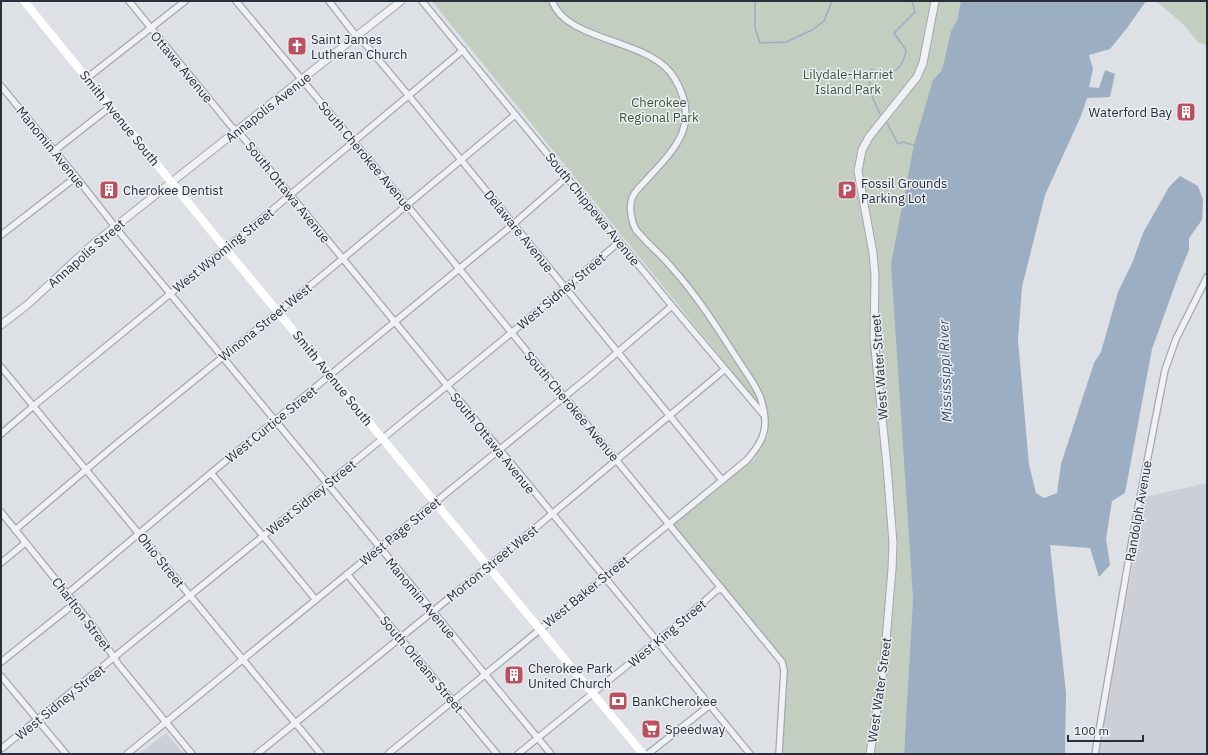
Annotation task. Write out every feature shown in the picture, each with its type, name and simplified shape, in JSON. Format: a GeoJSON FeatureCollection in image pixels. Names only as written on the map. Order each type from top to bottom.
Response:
{"type":"FeatureCollection","features":[{"type":"Feature","properties":{"kind":"main road","name":"Smith Avenue South"},"geometry":{"type":"LineString","coordinates":[[24,1],[225,248],[643,754]]}},
{"type":"Feature","properties":{"kind":"street","name":"Ottawa Avenue"},"geometry":{"type":"LineString","coordinates":[[129,1],[237,131]]}},
{"type":"Feature","properties":{"kind":"street"},"geometry":{"type":"LineString","coordinates":[[87,78],[185,1]]}},
{"type":"Feature","properties":{"kind":"street","name":"South Cherokee Avenue"},"geometry":{"type":"LineString","coordinates":[[236,1],[406,204],[782,662],[784,666],[779,754]]}},
{"type":"Feature","properties":{"kind":"street","name":"Delaware Avenue"},"geometry":{"type":"LineString","coordinates":[[329,1],[353,32],[362,40],[514,223],[722,480]]}},
{"type":"Feature","properties":{"kind":"street","name":"Annapolis Avenue"},"geometry":{"type":"LineString","coordinates":[[172,182],[401,1]]}},
{"type":"Feature","properties":{"kind":"street","name":"South Chippewa Avenue"},"geometry":{"type":"LineString","coordinates":[[422,1],[724,370],[764,416]]}},
{"type":"Feature","properties":{"kind":"street","name":"West Baker Street"},"geometry":{"type":"LineString","coordinates":[[388,754],[747,460],[757,447],[763,435],[765,424],[761,398],[745,370],[687,285],[636,230],[631,217],[632,197],[641,185],[672,152],[682,136],[686,110],[683,93],[675,79],[664,66],[652,57],[564,20],[554,8],[552,1]]}},
{"type":"Feature","properties":{"kind":"street","name":"West Water Street"},"geometry":{"type":"LineString","coordinates":[[870,754],[884,664],[892,569],[892,543],[887,466],[874,339],[875,276],[873,253],[858,171],[862,150],[869,137],[917,77],[923,64],[935,1]]}},
{"type":"Feature","properties":{"kind":"street","name":"West Wyoming Street"},"geometry":{"type":"LineString","coordinates":[[1,434],[463,50]]}},
{"type":"Feature","properties":{"kind":"street","name":"Manomin Avenue"},"geometry":{"type":"LineString","coordinates":[[1,86],[222,357],[551,754]]}},
{"type":"Feature","properties":{"kind":"street"},"geometry":{"type":"LineString","coordinates":[[54,151],[110,107]]}},
{"type":"Feature","properties":{"kind":"street","name":"Winona Street West"},"geometry":{"type":"LineString","coordinates":[[15,530],[115,445],[311,285],[406,204],[515,115]]}},
{"type":"Feature","properties":{"kind":"street","name":"South Ottawa Avenue"},"geometry":{"type":"LineString","coordinates":[[237,131],[750,754]]}},
{"type":"Feature","properties":{"kind":"street"},"geometry":{"type":"LineString","coordinates":[[1,235],[76,177]]}},
{"type":"Feature","properties":{"kind":"street","name":"West Curtice Street"},"geometry":{"type":"LineString","coordinates":[[67,594],[211,473],[459,269],[567,177]]}},
{"type":"Feature","properties":{"kind":"street","name":"Annapolis Street"},"geometry":{"type":"LineString","coordinates":[[1,325],[27,305],[79,256],[172,182]]}},
{"type":"Feature","properties":{"kind":"street","name":"West Sidney Street"},"geometry":{"type":"LineString","coordinates":[[1,749],[383,439],[566,288],[619,242]]}},
{"type":"Feature","properties":{"kind":"street","name":"Randolph Avenue"},"geometry":{"type":"LineString","coordinates":[[1095,754],[1163,376],[1174,345],[1207,277]]}},
{"type":"Feature","properties":{"kind":"street","name":"West Page Street"},"geometry":{"type":"LineString","coordinates":[[127,754],[619,352],[672,306]]}},
{"type":"Feature","properties":{"kind":"street","name":"Ohio Street"},"geometry":{"type":"LineString","coordinates":[[1,367],[140,533],[242,660],[321,754]]}},
{"type":"Feature","properties":{"kind":"street","name":"Morton Street West"},"geometry":{"type":"LineString","coordinates":[[257,754],[488,567],[724,370]]}},
{"type":"Feature","properties":{"kind":"street"},"geometry":{"type":"LineString","coordinates":[[211,473],[316,600]]}},
{"type":"Feature","properties":{"kind":"street","name":"Charlton Street"},"geometry":{"type":"LineString","coordinates":[[1,512],[93,626],[119,665],[192,754]]}},
{"type":"Feature","properties":{"kind":"street"},"geometry":{"type":"LineString","coordinates":[[1,563],[25,543]]}},
{"type":"Feature","properties":{"kind":"street","name":"South Orleans Street"},"geometry":{"type":"LineString","coordinates":[[347,574],[497,754]]}},
{"type":"Feature","properties":{"kind":"street","name":"West King Street"},"geometry":{"type":"LineString","coordinates":[[518,754],[593,694],[717,590],[722,589]]}},
{"type":"Feature","properties":{"kind":"street"},"geometry":{"type":"LineString","coordinates":[[1,662],[75,603]]}},
{"type":"Feature","properties":{"kind":"street"},"geometry":{"type":"LineString","coordinates":[[1,676],[66,754]]}},
{"type":"Feature","properties":{"kind":"street"},"geometry":{"type":"LineString","coordinates":[[648,754],[710,705]]}},
{"type":"Feature","properties":{"kind":"shaded area"},"geometry":{"type":"Polygon","coordinates":[[[1207,483],[1207,754],[1098,754],[1145,497],[1207,483]]]}},
{"type":"Feature","properties":{"kind":"shaded area"},"geometry":{"type":"Polygon","coordinates":[[[166,733],[184,754],[139,754],[166,733]]]}},
{"type":"Feature","properties":{"kind":"green space","name":"Cherokee Regional Park"},"geometry":{"type":"Polygon","coordinates":[[[432,1],[961,1],[957,20],[951,31],[942,70],[933,80],[913,598],[904,754],[779,754],[786,661],[673,525],[754,459],[768,435],[768,416],[432,1]]]}},
{"type":"Feature","properties":{"kind":"green space"},"geometry":{"type":"Polygon","coordinates":[[[1156,1],[1207,1],[1207,45],[1198,42],[1182,23],[1156,1]]]}},
{"type":"Feature","properties":{"kind":"water","name":"Mississippi River"},"geometry":{"type":"Polygon","coordinates":[[[961,1],[1146,1],[1110,49],[1089,55],[1093,69],[1089,87],[1099,88],[1105,70],[1115,74],[1110,97],[1087,98],[1081,116],[1045,195],[1022,287],[1018,340],[1029,465],[1036,493],[1044,498],[1057,493],[1061,464],[1094,363],[1101,352],[1118,292],[1133,261],[1143,233],[1169,187],[1180,176],[1198,186],[1203,200],[1202,220],[1189,238],[1189,250],[1152,349],[1125,493],[1112,501],[1106,539],[1110,565],[1099,577],[1090,548],[1050,545],[1066,693],[1065,754],[904,754],[913,598],[891,264],[914,145],[933,80],[942,70],[951,31],[957,20],[961,1]]]}},
{"type":"Feature","properties":{"kind":"waterway"},"geometry":{"type":"LineString","coordinates":[[755,1],[755,28],[760,43],[786,42],[812,30],[824,21],[832,1]]}},
{"type":"Feature","properties":{"kind":"waterway"},"geometry":{"type":"LineString","coordinates":[[880,114],[870,92],[869,72],[872,69],[879,74],[890,73],[895,71],[902,63],[906,50],[894,33],[915,12],[912,1]]}},
{"type":"Feature","properties":{"kind":"waterway"},"geometry":{"type":"LineString","coordinates":[[887,123],[898,144],[903,142],[916,146]]}},
{"type":"Feature","properties":{"kind":"place","name":"Saint James Lutheran Church"},"geometry":{"type":"Point","coordinates":[297,46]}},
{"type":"Feature","properties":{"kind":"place","name":"Waterford Bay"},"geometry":{"type":"Point","coordinates":[1186,112]}},
{"type":"Feature","properties":{"kind":"place","name":"Cherokee Dentist"},"geometry":{"type":"Point","coordinates":[109,190]}},
{"type":"Feature","properties":{"kind":"place","name":"Fossil Grounds Parking Lot"},"geometry":{"type":"Point","coordinates":[847,190]}},
{"type":"Feature","properties":{"kind":"place","name":"Cherokee Park United Church"},"geometry":{"type":"Point","coordinates":[514,675]}},
{"type":"Feature","properties":{"kind":"place","name":"BankCherokee"},"geometry":{"type":"Point","coordinates":[618,701]}},
{"type":"Feature","properties":{"kind":"place","name":"Speedway"},"geometry":{"type":"Point","coordinates":[651,729]}},
{"type":"Feature","properties":{"kind":"park label","name":"Lilydale-Harriet Island Park"},"geometry":{"type":"Point","coordinates":[848,82]}}]}
